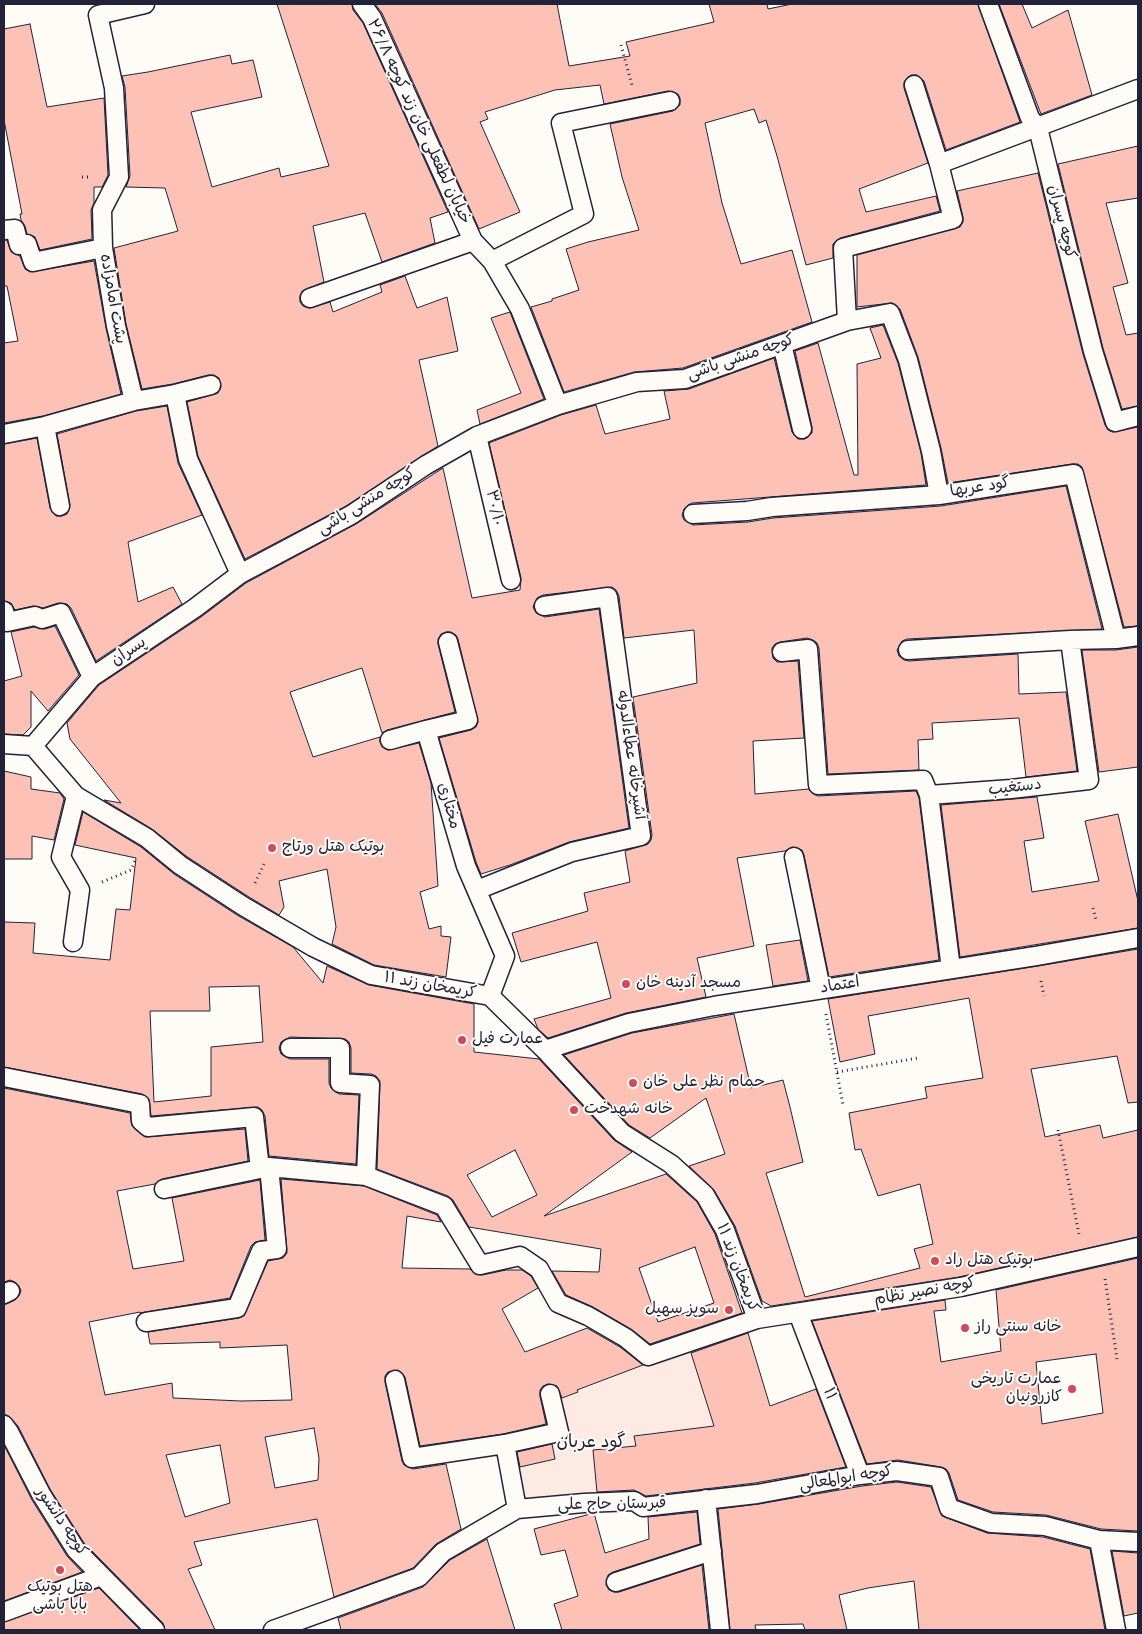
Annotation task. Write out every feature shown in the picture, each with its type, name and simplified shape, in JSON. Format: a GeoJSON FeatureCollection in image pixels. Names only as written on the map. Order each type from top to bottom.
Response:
{"type":"FeatureCollection","features":[{"type":"Feature","properties":{"kind":"lane","name":"پشت امامزاده"},"geometry":{"type":"LineString","coordinates":[[134,401],[116,326],[103,248],[102,210],[119,176],[114,88],[98,15],[145,4]]}},
{"type":"Feature","properties":{"kind":"lane","name":"خیابان لطفعلی خان زند کوچه ۲۶/۸"},"geometry":{"type":"LineString","coordinates":[[362,4],[372,18],[473,241],[492,261],[520,309],[558,405]]}},
{"type":"Feature","properties":{"kind":"lane","name":"کوچه پسران"},"geometry":{"type":"LineString","coordinates":[[988,4],[1030,118],[1038,128],[1093,351],[1115,422],[1138,416]]}},
{"type":"Feature","properties":{"kind":"lane"},"geometry":{"type":"LineString","coordinates":[[847,321],[843,248],[954,219],[914,85]]}},
{"type":"Feature","properties":{"kind":"lane"},"geometry":{"type":"LineString","coordinates":[[939,164],[1138,89]]}},
{"type":"Feature","properties":{"kind":"lane"},"geometry":{"type":"LineString","coordinates":[[492,261],[584,214],[561,123],[670,101]]}},
{"type":"Feature","properties":{"kind":"lane"},"geometry":{"type":"LineString","coordinates":[[4,230],[15,229],[19,245],[27,244],[32,262],[103,248]]}},
{"type":"Feature","properties":{"kind":"lane"},"geometry":{"type":"LineString","coordinates":[[310,298],[473,241]]}},
{"type":"Feature","properties":{"kind":"lane","name":"کوچه منشی باشی"},"geometry":{"type":"LineString","coordinates":[[240,574],[351,514],[426,465],[477,436],[558,405],[637,382],[685,379],[847,321],[890,313],[908,360],[931,451],[939,495]]}},
{"type":"Feature","properties":{"kind":"lane"},"geometry":{"type":"LineString","coordinates":[[782,344],[802,430]]}},
{"type":"Feature","properties":{"kind":"lane"},"geometry":{"type":"LineString","coordinates":[[4,434],[45,426],[134,401],[211,385]]}},
{"type":"Feature","properties":{"kind":"lane"},"geometry":{"type":"LineString","coordinates":[[175,394],[188,459],[240,574]]}},
{"type":"Feature","properties":{"kind":"lane"},"geometry":{"type":"LineString","coordinates":[[45,426],[60,506]]}},
{"type":"Feature","properties":{"kind":"lane","name":"۳۰/۱۰"},"geometry":{"type":"LineString","coordinates":[[477,436],[511,580]]}},
{"type":"Feature","properties":{"kind":"lane","name":"گود عربها"},"geometry":{"type":"LineString","coordinates":[[693,514],[747,511],[772,506],[939,495],[1074,474],[1116,639]]}},
{"type":"Feature","properties":{"kind":"lane","name":"پسران"},"geometry":{"type":"LineString","coordinates":[[33,746],[92,677],[195,608],[240,574]]}},
{"type":"Feature","properties":{"kind":"lane","name":"آشپرخانه عطاءالدوله"},"geometry":{"type":"LineString","coordinates":[[477,890],[572,852],[640,836],[608,597],[544,606]]}},
{"type":"Feature","properties":{"kind":"lane"},"geometry":{"type":"LineString","coordinates":[[4,611],[7,622],[35,616],[42,619],[61,613],[92,677]]}},
{"type":"Feature","properties":{"kind":"lane"},"geometry":{"type":"LineString","coordinates":[[908,650],[1116,639],[1138,636]]}},
{"type":"Feature","properties":{"kind":"lane","name":"دستغیب"},"geometry":{"type":"LineString","coordinates":[[929,795],[1011,789],[1089,780],[1070,640]]}},
{"type":"Feature","properties":{"kind":"lane"},"geometry":{"type":"LineString","coordinates":[[390,740],[468,720],[448,642]]}},
{"type":"Feature","properties":{"kind":"lane"},"geometry":{"type":"LineString","coordinates":[[782,652],[808,649],[818,785],[923,780],[929,795],[951,969]]}},
{"type":"Feature","properties":{"kind":"lane","name":"مختاری"},"geometry":{"type":"LineString","coordinates":[[426,730],[466,866],[504,956],[490,996]]}},
{"type":"Feature","properties":{"kind":"lane"},"geometry":{"type":"LineString","coordinates":[[4,744],[33,746]]}},
{"type":"Feature","properties":{"kind":"lane","name":"کریمخان زند ۱۱"},"geometry":{"type":"LineString","coordinates":[[33,746],[76,796],[147,838],[180,866],[313,947],[371,975],[490,996],[545,1050],[622,1133],[671,1164],[704,1195],[725,1230],[757,1319],[798,1312]]}},
{"type":"Feature","properties":{"kind":"lane"},"geometry":{"type":"LineString","coordinates":[[73,942],[80,890],[61,856],[76,796]]}},
{"type":"Feature","properties":{"kind":"lane"},"geometry":{"type":"LineString","coordinates":[[794,857],[821,989]]}},
{"type":"Feature","properties":{"kind":"lane","name":"اعتماد"},"geometry":{"type":"LineString","coordinates":[[545,1050],[628,1023],[714,1006],[1138,938]]}},
{"type":"Feature","properties":{"kind":"lane"},"geometry":{"type":"LineString","coordinates":[[290,1048],[340,1048],[340,1082],[370,1085],[366,1176]]}},
{"type":"Feature","properties":{"kind":"lane"},"geometry":{"type":"LineString","coordinates":[[4,1077],[140,1104],[141,1121],[148,1127],[254,1118],[277,1249],[261,1251],[237,1308],[146,1322]]}},
{"type":"Feature","properties":{"kind":"lane"},"geometry":{"type":"LineString","coordinates":[[164,1189],[264,1168],[366,1176],[444,1206],[480,1265],[520,1256],[539,1268],[558,1303],[588,1316],[626,1338],[648,1356],[757,1319]]}},
{"type":"Feature","properties":{"kind":"lane","name":"کوچه نصیر نظام"},"geometry":{"type":"LineString","coordinates":[[798,1312],[961,1287],[1138,1247]]}},
{"type":"Feature","properties":{"kind":"lane","name":"۱۱"},"geometry":{"type":"LineString","coordinates":[[798,1312],[860,1475]]}},
{"type":"Feature","properties":{"kind":"lane"},"geometry":{"type":"LineString","coordinates":[[395,1380],[412,1458],[505,1444],[559,1432],[550,1394]]}},
{"type":"Feature","properties":{"kind":"lane","name":"کوچه دانشور"},"geometry":{"type":"LineString","coordinates":[[4,1425],[41,1494],[76,1550],[155,1630]]}},
{"type":"Feature","properties":{"kind":"lane"},"geometry":{"type":"LineString","coordinates":[[273,1630],[419,1577],[443,1552],[517,1509],[505,1444]]}},
{"type":"Feature","properties":{"kind":"lane","name":"کوچه ابوالمعالی"},"geometry":{"type":"LineString","coordinates":[[706,1499],[757,1494],[897,1470],[940,1477],[949,1508],[991,1523],[1045,1526],[1099,1540],[1138,1542]]}},
{"type":"Feature","properties":{"kind":"lane"},"geometry":{"type":"LineString","coordinates":[[706,1499],[720,1630]]}},
{"type":"Feature","properties":{"kind":"lane","name":"قبرستان حاج علی"},"geometry":{"type":"LineString","coordinates":[[517,1509],[634,1501],[643,1507],[706,1499]]}},
{"type":"Feature","properties":{"kind":"lane"},"geometry":{"type":"LineString","coordinates":[[1099,1540],[1116,1630]]}},
{"type":"Feature","properties":{"kind":"lane"},"geometry":{"type":"LineString","coordinates":[[616,1582],[712,1551]]}},
{"type":"Feature","properties":{"kind":"lane"},"geometry":{"type":"LineString","coordinates":[[4,1612],[101,1576]]}},
{"type":"Feature","properties":{"kind":"path"},"geometry":{"type":"LineString","coordinates":[[621,45],[638,107]]}},
{"type":"Feature","properties":{"kind":"path"},"geometry":{"type":"LineString","coordinates":[[80,890],[131,870],[147,838]]}},
{"type":"Feature","properties":{"kind":"path"},"geometry":{"type":"LineString","coordinates":[[821,989],[844,1105]]}},
{"type":"Feature","properties":{"kind":"path"},"geometry":{"type":"LineString","coordinates":[[837,1072],[918,1058]]}},
{"type":"Feature","properties":{"kind":"path"},"geometry":{"type":"LineString","coordinates":[[1058,1130],[1084,1259]]}},
{"type":"Feature","properties":{"kind":"path"},"geometry":{"type":"LineString","coordinates":[[1102,1256],[1117,1359]]}},
{"type":"Feature","properties":{"kind":"shaded area"},"geometry":{"type":"Polygon","coordinates":[[[689,1346],[710,1415],[731,1413],[736,1469],[742,1490],[647,1502],[646,1495],[526,1502],[515,1450],[568,1438],[560,1399],[689,1346]]]}},
{"type":"Feature","properties":{"kind":"building"},"geometry":{"type":"Polygon","coordinates":[[[277,4],[352,4],[353,10],[363,23],[448,212],[430,218],[435,243],[382,262],[365,213],[313,226],[324,282],[302,291],[300,302],[303,306],[309,308],[330,302],[333,312],[382,292],[380,285],[405,276],[417,308],[447,297],[458,351],[419,360],[438,446],[346,506],[245,559],[198,456],[187,402],[218,393],[221,387],[219,378],[214,375],[208,375],[173,384],[142,389],[126,324],[114,248],[178,231],[165,188],[126,187],[130,176],[125,87],[122,76],[230,55],[232,64],[253,60],[262,97],[191,112],[212,187],[279,168],[281,177],[329,166],[277,4]]]}},
{"type":"Feature","properties":{"kind":"building"},"geometry":{"type":"Polygon","coordinates":[[[375,4],[557,4],[569,66],[630,56],[626,42],[714,22],[709,4],[767,4],[768,9],[792,4],[978,4],[1020,122],[946,150],[924,81],[917,75],[911,75],[904,82],[904,88],[928,163],[859,189],[866,212],[936,196],[940,211],[840,238],[833,244],[833,258],[806,265],[766,120],[759,123],[754,109],[705,123],[722,203],[741,264],[792,250],[812,322],[683,368],[634,372],[564,392],[531,307],[579,290],[566,249],[639,230],[622,177],[610,124],[673,111],[680,105],[680,98],[678,94],[668,91],[604,104],[600,85],[555,90],[485,112],[488,119],[480,122],[520,212],[479,229],[382,13],[375,4]]]}},
{"type":"Feature","properties":{"kind":"building"},"geometry":{"type":"Polygon","coordinates":[[[999,4],[1022,4],[1032,28],[1068,10],[1092,95],[1041,114],[999,4]]]}},
{"type":"Feature","properties":{"kind":"building"},"geometry":{"type":"Polygon","coordinates":[[[30,24],[47,107],[104,98],[108,175],[102,187],[94,187],[94,203],[91,210],[92,239],[40,250],[35,237],[27,234],[21,220],[20,214],[22,214],[4,120],[4,29],[30,24]]]}},
{"type":"Feature","properties":{"kind":"building"},"geometry":{"type":"Polygon","coordinates":[[[1138,146],[1138,198],[1106,203],[1128,283],[1113,287],[1126,335],[1138,333],[1138,406],[1122,409],[1103,348],[1058,164],[1138,146]]]}},
{"type":"Feature","properties":{"kind":"building"},"geometry":{"type":"Polygon","coordinates":[[[1038,173],[1083,354],[1105,425],[1108,430],[1113,432],[1138,427],[1138,626],[1124,627],[1082,467],[1078,464],[1072,464],[948,483],[918,357],[900,309],[892,303],[857,307],[857,255],[960,227],[963,217],[957,191],[1038,173]]]}},
{"type":"Feature","properties":{"kind":"building"},"geometry":{"type":"Polygon","coordinates":[[[4,240],[7,240],[11,252],[20,256],[25,269],[30,272],[94,261],[106,328],[121,394],[43,416],[4,423],[4,343],[18,341],[7,286],[4,286],[4,240]]]}},
{"type":"Feature","properties":{"kind":"building"},"geometry":{"type":"Polygon","coordinates":[[[510,312],[544,399],[480,424],[477,410],[521,393],[491,318],[510,312]]]}},
{"type":"Feature","properties":{"kind":"building"},"geometry":{"type":"Polygon","coordinates":[[[883,325],[898,363],[921,453],[926,485],[692,503],[684,509],[682,515],[684,520],[693,525],[748,522],[773,518],[941,506],[1066,486],[1102,629],[907,639],[902,641],[897,650],[899,656],[909,661],[1018,654],[1019,694],[1066,692],[1077,771],[1026,777],[1019,718],[932,723],[933,739],[918,740],[919,770],[828,774],[819,648],[817,643],[807,638],[780,642],[772,648],[773,658],[777,662],[798,661],[804,738],[753,741],[755,794],[809,789],[818,796],[916,791],[919,798],[939,960],[829,977],[804,855],[802,850],[792,847],[785,851],[737,858],[754,946],[697,958],[706,997],[626,1013],[548,1038],[538,1029],[534,1019],[611,998],[597,942],[521,962],[512,933],[588,911],[584,893],[630,882],[625,851],[648,844],[652,835],[633,697],[697,683],[694,630],[624,638],[619,596],[612,587],[543,595],[537,598],[533,607],[536,613],[545,617],[599,609],[629,828],[569,842],[481,874],[439,738],[471,730],[476,727],[478,722],[458,639],[451,632],[441,634],[438,644],[455,712],[387,730],[382,733],[362,668],[290,692],[313,757],[380,737],[382,747],[388,750],[419,743],[431,783],[438,886],[420,892],[429,929],[441,926],[441,936],[451,937],[446,977],[374,965],[332,944],[336,927],[327,869],[279,881],[284,907],[279,915],[186,856],[152,829],[104,800],[121,803],[70,739],[67,723],[99,685],[201,617],[246,583],[356,524],[443,468],[472,598],[520,590],[521,578],[489,443],[561,415],[596,405],[605,434],[670,419],[664,391],[689,389],[774,358],[792,432],[798,439],[805,439],[812,433],[812,427],[795,351],[818,343],[854,475],[858,475],[857,364],[881,358],[870,328],[883,325]]]}},
{"type":"Feature","properties":{"kind":"building"},"geometry":{"type":"Polygon","coordinates":[[[167,406],[178,463],[202,515],[128,542],[138,602],[173,587],[182,604],[96,661],[71,608],[67,604],[58,603],[43,608],[33,606],[15,610],[11,603],[4,601],[4,444],[37,438],[50,508],[56,516],[62,516],[67,514],[70,505],[57,434],[136,411],[167,406]]]}},
{"type":"Feature","properties":{"kind":"building"},"geometry":{"type":"Polygon","coordinates":[[[55,626],[79,675],[48,711],[31,691],[31,727],[23,735],[4,734],[4,681],[22,676],[11,632],[34,627],[45,629],[55,626]]]}},
{"type":"Feature","properties":{"kind":"building"},"geometry":{"type":"Polygon","coordinates":[[[1138,647],[1138,767],[1099,772],[1082,650],[1116,650],[1138,647]]]}},
{"type":"Feature","properties":{"kind":"building"},"geometry":{"type":"Polygon","coordinates":[[[4,771],[31,777],[31,789],[60,793],[64,799],[54,840],[32,836],[32,859],[4,859],[4,771]]]}},
{"type":"Feature","properties":{"kind":"building"},"geometry":{"type":"Polygon","coordinates":[[[1037,797],[1044,838],[1024,841],[1032,892],[1099,881],[1085,821],[1118,814],[1138,901],[1138,928],[960,957],[941,805],[1037,797]]]}},
{"type":"Feature","properties":{"kind":"building"},"geometry":{"type":"Polygon","coordinates":[[[83,812],[141,847],[174,874],[237,915],[293,947],[323,983],[327,966],[369,985],[474,1004],[474,1052],[539,1059],[614,1140],[632,1152],[544,1216],[666,1174],[697,1202],[715,1234],[742,1313],[650,1344],[631,1329],[593,1307],[566,1295],[552,1271],[599,1272],[601,1249],[469,1227],[453,1200],[448,1196],[377,1169],[380,1081],[371,1074],[351,1073],[351,1048],[349,1042],[345,1039],[290,1037],[281,1042],[279,1048],[281,1054],[290,1059],[329,1059],[329,1083],[331,1088],[339,1094],[359,1095],[356,1164],[269,1156],[265,1116],[258,1107],[151,1116],[149,1099],[142,1094],[4,1067],[4,922],[35,923],[33,953],[110,960],[116,909],[130,910],[136,858],[75,845],[83,812]],[[259,986],[209,987],[210,1011],[150,1011],[154,1102],[211,1096],[211,1047],[263,1042],[259,986]],[[515,1150],[467,1175],[492,1217],[537,1195],[515,1150]],[[695,1247],[639,1268],[658,1322],[714,1303],[695,1247]]]}},
{"type":"Feature","properties":{"kind":"building"},"geometry":{"type":"Polygon","coordinates":[[[800,940],[808,981],[773,986],[766,945],[800,940]]]}},
{"type":"Feature","properties":{"kind":"building"},"geometry":{"type":"Polygon","coordinates":[[[1138,949],[1138,1102],[1128,1103],[1117,1056],[1031,1069],[1045,1137],[1100,1125],[1103,1138],[1138,1130],[1138,1237],[959,1277],[771,1306],[762,1301],[735,1226],[714,1190],[689,1166],[725,1154],[706,1098],[650,1138],[629,1125],[564,1055],[632,1033],[734,1014],[751,1088],[783,1080],[790,1107],[803,1162],[766,1173],[805,1297],[920,1268],[914,1249],[933,1244],[920,1184],[878,1196],[861,1149],[855,1150],[849,1113],[927,1098],[925,1087],[983,1078],[969,998],[868,1016],[875,1054],[840,1062],[828,999],[1138,949]]]}},
{"type":"Feature","properties":{"kind":"building"},"geometry":{"type":"Polygon","coordinates":[[[4,1088],[130,1113],[132,1126],[145,1137],[245,1129],[248,1161],[162,1179],[155,1184],[117,1191],[133,1269],[184,1261],[172,1198],[260,1180],[265,1240],[255,1242],[251,1246],[230,1298],[89,1322],[105,1395],[172,1383],[173,1398],[241,1401],[292,1400],[287,1345],[220,1348],[220,1342],[150,1344],[148,1332],[244,1316],[268,1261],[283,1258],[287,1253],[281,1179],[364,1186],[437,1215],[441,1222],[407,1216],[402,1268],[470,1269],[475,1274],[482,1275],[506,1270],[522,1270],[531,1276],[538,1288],[502,1309],[525,1352],[587,1328],[620,1347],[643,1365],[577,1390],[578,1392],[562,1398],[557,1386],[548,1384],[543,1386],[540,1390],[540,1396],[546,1424],[503,1434],[420,1446],[405,1377],[398,1370],[388,1372],[385,1376],[385,1382],[402,1461],[404,1465],[413,1469],[446,1464],[461,1529],[436,1544],[413,1568],[334,1597],[317,1519],[194,1542],[202,1565],[188,1569],[215,1630],[165,1630],[163,1623],[84,1543],[50,1489],[18,1426],[9,1416],[4,1414],[4,1305],[15,1300],[21,1291],[15,1282],[10,1280],[4,1282],[4,1088]],[[314,1428],[265,1437],[275,1488],[318,1480],[319,1458],[314,1428]],[[220,1445],[166,1455],[185,1517],[230,1503],[220,1445]]]}},
{"type":"Feature","properties":{"kind":"building"},"geometry":{"type":"Polygon","coordinates":[[[1138,1258],[1138,1531],[1101,1529],[1046,1515],[993,1512],[958,1500],[949,1473],[941,1467],[898,1460],[867,1464],[812,1321],[945,1300],[946,1310],[934,1311],[941,1362],[1001,1351],[996,1290],[1138,1258]],[[1096,1354],[1036,1362],[1042,1424],[1103,1413],[1096,1354]]]}},
{"type":"Feature","properties":{"kind":"building"},"geometry":{"type":"Polygon","coordinates":[[[748,1333],[770,1406],[816,1389],[846,1467],[755,1483],[646,1496],[634,1490],[597,1492],[593,1450],[636,1446],[634,1436],[714,1426],[691,1353],[748,1333]]]}},
{"type":"Feature","properties":{"kind":"building"},"geometry":{"type":"Polygon","coordinates":[[[552,1444],[555,1459],[520,1467],[517,1452],[552,1444]]]}},
{"type":"Feature","properties":{"kind":"building"},"geometry":{"type":"Polygon","coordinates":[[[4,1445],[32,1500],[67,1556],[82,1572],[4,1601],[4,1445]]]}},
{"type":"Feature","properties":{"kind":"building"},"geometry":{"type":"Polygon","coordinates":[[[897,1482],[931,1487],[942,1516],[987,1533],[1043,1537],[1090,1549],[1105,1630],[919,1630],[914,1581],[868,1588],[839,1595],[847,1630],[805,1630],[803,1624],[755,1625],[756,1630],[730,1630],[718,1509],[897,1482]]]}},
{"type":"Feature","properties":{"kind":"building"},"geometry":{"type":"Polygon","coordinates":[[[697,1512],[700,1544],[613,1572],[608,1575],[606,1585],[609,1590],[619,1592],[702,1565],[709,1630],[562,1630],[554,1604],[578,1596],[565,1550],[541,1555],[534,1529],[594,1513],[605,1553],[649,1539],[648,1517],[697,1512]]]}},
{"type":"Feature","properties":{"kind":"building"},"geometry":{"type":"Polygon","coordinates":[[[487,1539],[515,1630],[341,1630],[338,1618],[423,1587],[450,1560],[487,1539]]]}},
{"type":"Feature","properties":{"kind":"building"},"geometry":{"type":"Polygon","coordinates":[[[1112,1551],[1138,1553],[1138,1613],[1124,1616],[1112,1551]]]}},
{"type":"Feature","properties":{"kind":"building"},"geometry":{"type":"Polygon","coordinates":[[[99,1588],[140,1630],[4,1630],[4,1622],[99,1588]]]}},
{"type":"Feature","properties":{"kind":"place","name":"بوتیک هتل ورتاج"},"geometry":{"type":"Point","coordinates":[272,848]}},
{"type":"Feature","properties":{"kind":"place","name":"مسجد آدینه خان"},"geometry":{"type":"Point","coordinates":[626,984]}},
{"type":"Feature","properties":{"kind":"place","name":"عمارت فیل"},"geometry":{"type":"Point","coordinates":[462,1040]}},
{"type":"Feature","properties":{"kind":"place","name":"حمام نظر علی خان"},"geometry":{"type":"Point","coordinates":[633,1083]}},
{"type":"Feature","properties":{"kind":"place","name":"خانه شهدخت"},"geometry":{"type":"Point","coordinates":[574,1110]}},
{"type":"Feature","properties":{"kind":"place","name":"بوتیک هتل راد"},"geometry":{"type":"Point","coordinates":[935,1261]}},
{"type":"Feature","properties":{"kind":"place","name":"سوپز سهیل"},"geometry":{"type":"Point","coordinates":[729,1310]}},
{"type":"Feature","properties":{"kind":"place","name":"خانه سنتی راز"},"geometry":{"type":"Point","coordinates":[965,1328]}},
{"type":"Feature","properties":{"kind":"place","name":"عمارت تاریخی کازرونیان"},"geometry":{"type":"Point","coordinates":[1072,1389]}},
{"type":"Feature","properties":{"kind":"place","name":"هتل بوتیک بابا باشی"},"geometry":{"type":"Point","coordinates":[60,1570]}},
{"type":"Feature","properties":{"kind":"district","name":"گود عربان"},"geometry":{"type":"Point","coordinates":[591,1443]}}]}
